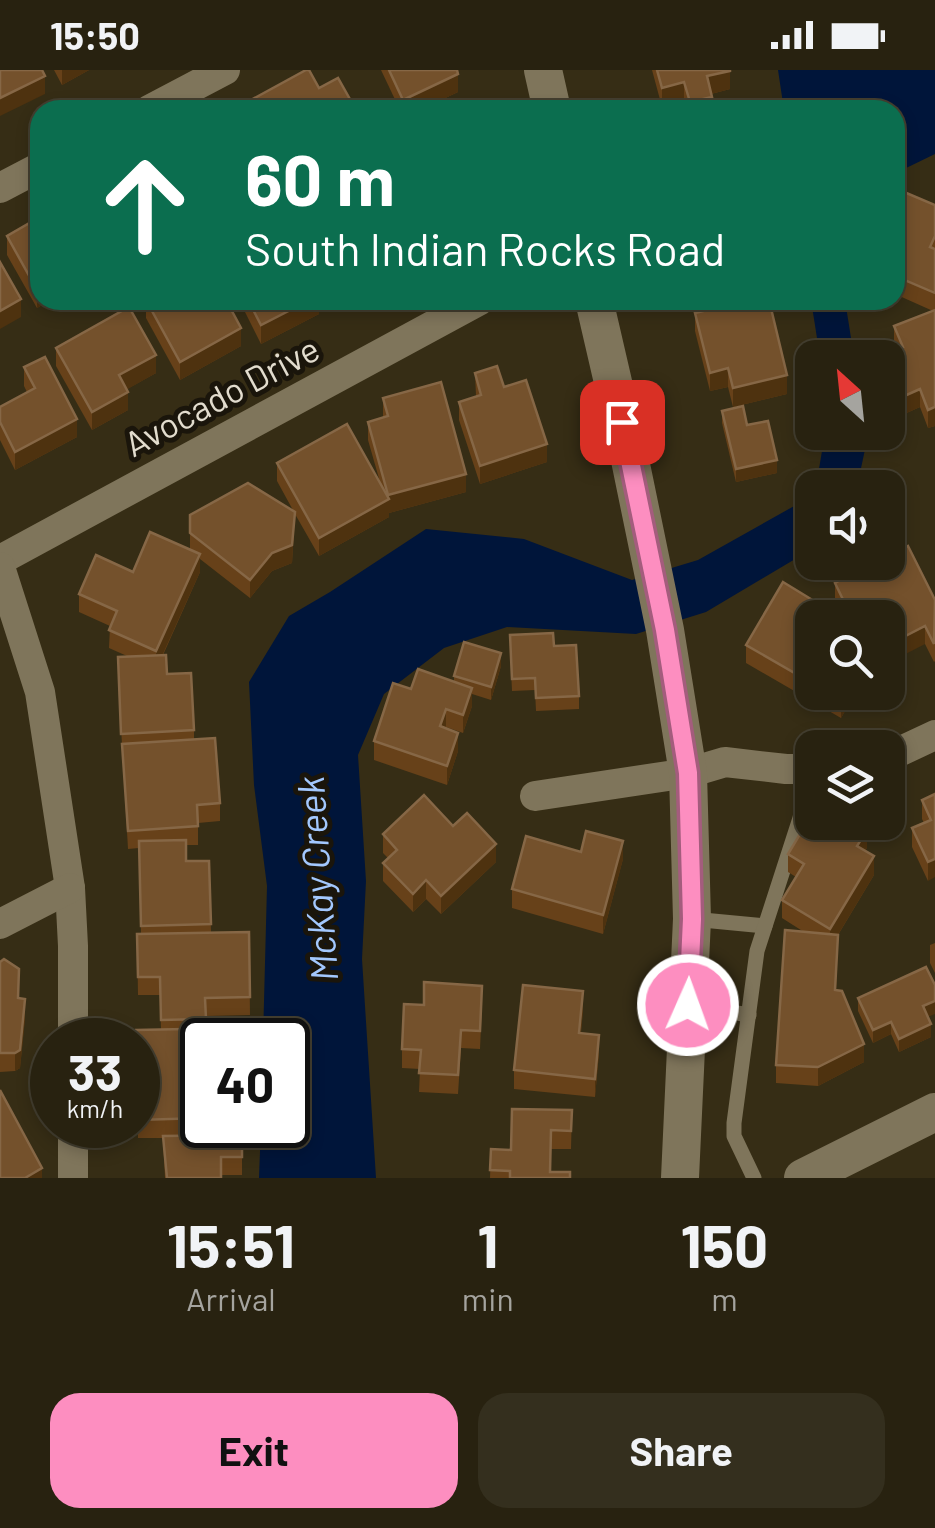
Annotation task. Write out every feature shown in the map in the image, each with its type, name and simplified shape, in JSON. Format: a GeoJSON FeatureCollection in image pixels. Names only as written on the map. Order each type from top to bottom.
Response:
{"type":"FeatureCollection","features":[{"type":"Feature","properties":{"kind":"street"},"geometry":{"type":"LineString","coordinates":[[168,100],[224,70]]}},
{"type":"Feature","properties":{"kind":"street"},"geometry":{"type":"LineString","coordinates":[[543,70],[550,100]]}},
{"type":"Feature","properties":{"kind":"street"},"geometry":{"type":"LineString","coordinates":[[0,188],[30,172]]}},
{"type":"Feature","properties":{"kind":"street","name":"Avocado Drive"},"geometry":{"type":"LineString","coordinates":[[0,564],[462,310]]}},
{"type":"Feature","properties":{"kind":"street"},"geometry":{"type":"LineString","coordinates":[[596,310],[665,630],[688,773],[692,919],[680,1178]]}},
{"type":"Feature","properties":{"kind":"street"},"geometry":{"type":"LineString","coordinates":[[0,564],[40,692],[70,888],[73,1018]]}},
{"type":"Feature","properties":{"kind":"street"},"geometry":{"type":"LineString","coordinates":[[905,749],[935,736]]}},
{"type":"Feature","properties":{"kind":"street"},"geometry":{"type":"LineString","coordinates":[[535,796],[688,773],[725,762],[795,768]]}},
{"type":"Feature","properties":{"kind":"street"},"geometry":{"type":"LineString","coordinates":[[0,924],[70,888]]}},
{"type":"Feature","properties":{"kind":"street"},"geometry":{"type":"LineString","coordinates":[[803,1178],[935,1112]]}},
{"type":"Feature","properties":{"kind":"street"},"geometry":{"type":"LineString","coordinates":[[73,1148],[73,1178]]}},
{"type":"Feature","properties":{"kind":"lane"},"geometry":{"type":"LineString","coordinates":[[754,1178],[734,1136],[734,1123],[757,951],[795,833]]}},
{"type":"Feature","properties":{"kind":"lane"},"geometry":{"type":"LineString","coordinates":[[692,919],[764,926]]}},
{"type":"Feature","properties":{"kind":"lane"},"geometry":{"type":"LineString","coordinates":[[688,1005],[748,1015]]}},
{"type":"Feature","properties":{"kind":"water"},"geometry":{"type":"Polygon","coordinates":[[[778,70],[935,70],[935,154],[905,169],[905,100],[782,100],[778,70]]]}},
{"type":"Feature","properties":{"kind":"water"},"geometry":{"type":"Polygon","coordinates":[[[813,310],[847,310],[851,340],[817,340],[813,310]]]}},
{"type":"Feature","properties":{"kind":"water"},"geometry":{"type":"Polygon","coordinates":[[[822,450],[865,450],[861,470],[819,470],[822,450]]]}},
{"type":"Feature","properties":{"kind":"water","name":"McKay Creek"},"geometry":{"type":"Polygon","coordinates":[[[795,506],[795,559],[706,612],[636,634],[507,627],[444,648],[384,694],[358,755],[366,881],[362,959],[376,1178],[259,1178],[260,1148],[310,1148],[310,1018],[264,1018],[267,886],[254,785],[249,682],[289,616],[426,529],[524,539],[632,580],[698,560],[795,506]]]}},
{"type":"Feature","properties":{"kind":"building"},"geometry":{"type":"Polygon","coordinates":[[[0,70],[42,70],[45,76],[0,98],[0,70]]]}},
{"type":"Feature","properties":{"kind":"building"},"geometry":{"type":"Polygon","coordinates":[[[309,70],[319,88],[338,78],[350,100],[251,100],[309,70]]]}},
{"type":"Feature","properties":{"kind":"building"},"geometry":{"type":"Polygon","coordinates":[[[389,70],[457,70],[458,74],[403,100],[389,70]]]}},
{"type":"Feature","properties":{"kind":"building"},"geometry":{"type":"Polygon","coordinates":[[[657,70],[730,70],[707,76],[712,97],[689,100],[684,82],[662,88],[657,70]]]}},
{"type":"Feature","properties":{"kind":"building"},"geometry":{"type":"Polygon","coordinates":[[[905,192],[935,205],[935,236],[930,247],[935,249],[935,293],[905,280],[905,192]]]}},
{"type":"Feature","properties":{"kind":"building"},"geometry":{"type":"Polygon","coordinates":[[[30,223],[30,277],[7,236],[30,223]]]}},
{"type":"Feature","properties":{"kind":"building"},"geometry":{"type":"Polygon","coordinates":[[[0,262],[21,299],[0,311],[0,262]]]}},
{"type":"Feature","properties":{"kind":"building"},"geometry":{"type":"Polygon","coordinates":[[[124,310],[131,310],[156,355],[119,375],[128,392],[92,412],[56,348],[124,310]]]}},
{"type":"Feature","properties":{"kind":"building"},"geometry":{"type":"Polygon","coordinates":[[[151,310],[231,310],[241,328],[180,362],[151,310]]]}},
{"type":"Feature","properties":{"kind":"building"},"geometry":{"type":"Polygon","coordinates":[[[253,310],[290,310],[261,325],[253,310]]]}},
{"type":"Feature","properties":{"kind":"building"},"geometry":{"type":"Polygon","coordinates":[[[771,310],[787,375],[733,388],[728,368],[710,373],[695,313],[771,310]]]}},
{"type":"Feature","properties":{"kind":"building"},"geometry":{"type":"Polygon","coordinates":[[[935,310],[935,407],[928,410],[920,389],[905,396],[905,340],[900,340],[894,326],[935,310]]]}},
{"type":"Feature","properties":{"kind":"building"},"geometry":{"type":"Polygon","coordinates":[[[45,357],[77,419],[15,452],[0,422],[0,407],[35,388],[24,367],[45,357]]]}},
{"type":"Feature","properties":{"kind":"building"},"geometry":{"type":"Polygon","coordinates":[[[497,366],[504,387],[526,380],[547,444],[480,466],[459,402],[481,395],[475,373],[497,366]]]}},
{"type":"Feature","properties":{"kind":"building"},"geometry":{"type":"Polygon","coordinates":[[[441,382],[466,474],[388,495],[368,422],[388,416],[383,398],[441,382]]]}},
{"type":"Feature","properties":{"kind":"building"},"geometry":{"type":"Polygon","coordinates":[[[743,406],[747,425],[768,421],[777,460],[736,469],[722,411],[743,406]]]}},
{"type":"Feature","properties":{"kind":"building"},"geometry":{"type":"Polygon","coordinates":[[[347,424],[389,499],[319,538],[277,463],[347,424]]]}},
{"type":"Feature","properties":{"kind":"building"},"geometry":{"type":"Polygon","coordinates":[[[248,483],[295,512],[292,545],[272,553],[250,580],[190,533],[190,515],[248,483]]]}},
{"type":"Feature","properties":{"kind":"building"},"geometry":{"type":"Polygon","coordinates":[[[150,532],[200,554],[156,651],[109,630],[117,611],[79,594],[96,555],[133,572],[150,532]]]}},
{"type":"Feature","properties":{"kind":"building"},"geometry":{"type":"Polygon","coordinates":[[[908,546],[935,600],[934,644],[925,626],[905,636],[905,600],[843,600],[835,583],[905,580],[908,546]]]}},
{"type":"Feature","properties":{"kind":"building"},"geometry":{"type":"Polygon","coordinates":[[[783,582],[812,600],[795,600],[795,673],[746,645],[783,582]]]}},
{"type":"Feature","properties":{"kind":"building"},"geometry":{"type":"Polygon","coordinates":[[[553,633],[554,646],[576,645],[579,696],[536,698],[535,678],[512,679],[510,635],[553,633]]]}},
{"type":"Feature","properties":{"kind":"building"},"geometry":{"type":"Polygon","coordinates":[[[464,642],[501,653],[491,687],[454,676],[464,642]]]}},
{"type":"Feature","properties":{"kind":"building"},"geometry":{"type":"Polygon","coordinates":[[[166,655],[167,674],[191,673],[194,730],[121,734],[118,657],[166,655]]]}},
{"type":"Feature","properties":{"kind":"building"},"geometry":{"type":"Polygon","coordinates":[[[418,669],[472,688],[463,715],[446,709],[440,726],[458,733],[447,766],[374,741],[393,683],[411,689],[418,669]]]}},
{"type":"Feature","properties":{"kind":"building"},"geometry":{"type":"Polygon","coordinates":[[[215,738],[220,803],[197,805],[198,826],[128,831],[122,744],[215,738]]]}},
{"type":"Feature","properties":{"kind":"building"},"geometry":{"type":"Polygon","coordinates":[[[935,794],[935,859],[928,862],[912,828],[931,820],[922,800],[935,794]]]}},
{"type":"Feature","properties":{"kind":"building"},"geometry":{"type":"Polygon","coordinates":[[[424,795],[453,826],[467,813],[496,844],[441,896],[426,880],[413,894],[383,863],[397,850],[383,834],[424,795]]]}},
{"type":"Feature","properties":{"kind":"building"},"geometry":{"type":"Polygon","coordinates":[[[586,831],[623,841],[603,915],[512,889],[526,836],[581,852],[586,831]]]}},
{"type":"Feature","properties":{"kind":"building"},"geometry":{"type":"Polygon","coordinates":[[[186,840],[186,861],[209,861],[211,924],[141,926],[139,841],[186,840]]]}},
{"type":"Feature","properties":{"kind":"building"},"geometry":{"type":"Polygon","coordinates":[[[796,840],[861,840],[857,846],[874,856],[830,929],[782,900],[804,864],[788,854],[796,840]]]}},
{"type":"Feature","properties":{"kind":"building"},"geometry":{"type":"Polygon","coordinates":[[[785,930],[838,935],[835,990],[842,991],[864,1044],[818,1067],[776,1065],[785,930]]]}},
{"type":"Feature","properties":{"kind":"building"},"geometry":{"type":"Polygon","coordinates":[[[249,932],[250,997],[205,998],[206,1018],[161,1020],[160,977],[138,977],[137,934],[249,932]]]}},
{"type":"Feature","properties":{"kind":"building"},"geometry":{"type":"Polygon","coordinates":[[[4,959],[19,969],[18,998],[25,999],[20,1050],[15,1053],[0,1053],[0,962],[4,959]]]}},
{"type":"Feature","properties":{"kind":"building"},"geometry":{"type":"Polygon","coordinates":[[[926,967],[935,985],[935,1001],[923,1006],[931,1024],[899,1039],[891,1022],[873,1030],[858,998],[926,967]]]}},
{"type":"Feature","properties":{"kind":"building"},"geometry":{"type":"Polygon","coordinates":[[[424,982],[482,986],[480,1031],[461,1030],[458,1075],[419,1073],[421,1050],[402,1049],[404,1004],[424,1005],[424,982]]]}},
{"type":"Feature","properties":{"kind":"building"},"geometry":{"type":"Polygon","coordinates":[[[523,985],[583,991],[579,1033],[599,1035],[595,1079],[514,1070],[523,985]]]}},
{"type":"Feature","properties":{"kind":"building"},"geometry":{"type":"Polygon","coordinates":[[[180,1029],[180,1119],[160,1119],[160,1030],[180,1029]]]}},
{"type":"Feature","properties":{"kind":"building"},"geometry":{"type":"Polygon","coordinates":[[[0,1090],[42,1168],[25,1178],[0,1178],[0,1090]]]}},
{"type":"Feature","properties":{"kind":"building"},"geometry":{"type":"Polygon","coordinates":[[[512,1109],[572,1110],[571,1131],[551,1130],[550,1172],[570,1172],[570,1178],[510,1178],[510,1171],[490,1170],[491,1149],[511,1150],[512,1109]]]}},
{"type":"Feature","properties":{"kind":"building"},"geometry":{"type":"Polygon","coordinates":[[[163,1136],[180,1136],[180,1148],[242,1148],[242,1157],[221,1157],[221,1178],[167,1178],[163,1136]]]}},
{"type":"Feature","properties":{"kind":"route"},"geometry":{"type":"LineString","coordinates":[[622,422],[665,630],[688,773],[692,919],[688,1005]]}}]}
